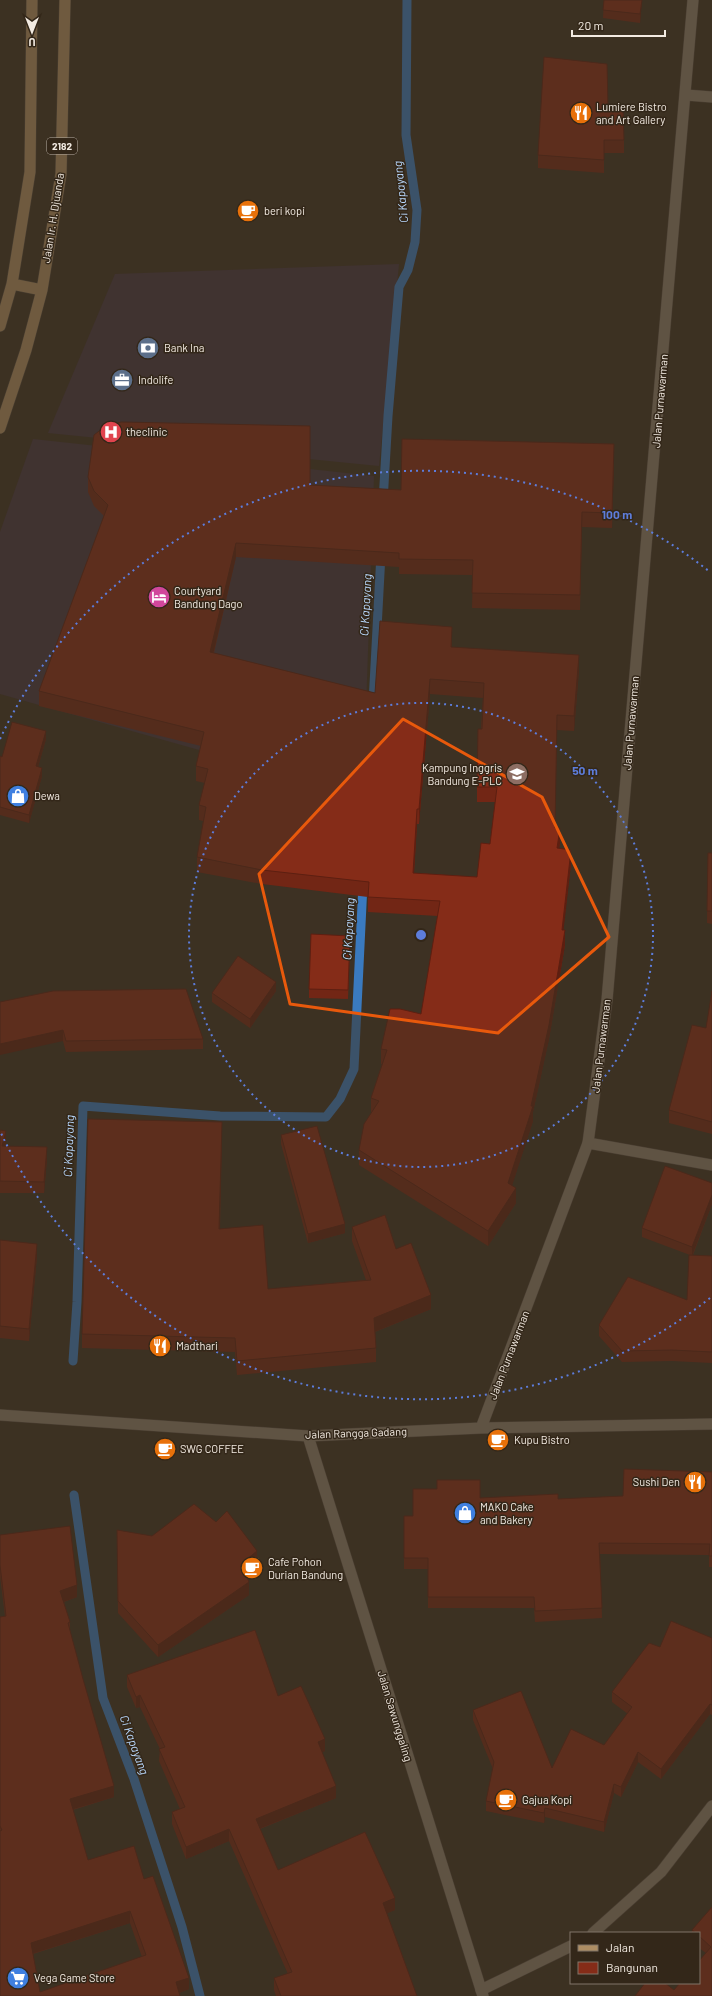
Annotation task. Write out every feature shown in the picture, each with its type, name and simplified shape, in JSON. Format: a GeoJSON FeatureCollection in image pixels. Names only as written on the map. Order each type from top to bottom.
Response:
{"type":"FeatureCollection","features":[{"type":"Feature","properties":{"kind":"main road"},"geometry":{"type":"LineString","coordinates":[[0,326],[12,284],[30,172],[32,0]]}},
{"type":"Feature","properties":{"kind":"main road","name":"Jalan Ir. H. Djuanda"},"geometry":{"type":"LineString","coordinates":[[0,428],[26,350],[42,290],[61,174],[65,0]]}},
{"type":"Feature","properties":{"kind":"main road"},"geometry":{"type":"LineString","coordinates":[[12,284],[42,290]]}},
{"type":"Feature","properties":{"kind":"street","name":"Jalan Purnawarman"},"geometry":{"type":"LineString","coordinates":[[481,1428],[588,1143],[607,1000],[693,0]]}},
{"type":"Feature","properties":{"kind":"street"},"geometry":{"type":"LineString","coordinates":[[686,95],[712,97]]}},
{"type":"Feature","properties":{"kind":"street"},"geometry":{"type":"LineString","coordinates":[[588,1143],[712,1165]]}},
{"type":"Feature","properties":{"kind":"street","name":"Jalan Rangga Gadang"},"geometry":{"type":"LineString","coordinates":[[0,1415],[308,1436],[481,1428],[712,1424]]}},
{"type":"Feature","properties":{"kind":"street","name":"Jalan Sawunggaling"},"geometry":{"type":"LineString","coordinates":[[308,1436],[482,1993]]}},
{"type":"Feature","properties":{"kind":"street"},"geometry":{"type":"LineString","coordinates":[[593,1932],[661,1872],[712,1806]]}},
{"type":"Feature","properties":{"kind":"street"},"geometry":{"type":"LineString","coordinates":[[482,1993],[570,1947]]}},
{"type":"Feature","properties":{"kind":"highlighted area"},"geometry":{"type":"Polygon","coordinates":[[[403,719],[542,797],[609,937],[498,1033],[290,1004],[259,874],[403,719]]]}},
{"type":"Feature","properties":{"kind":"shaded area"},"geometry":{"type":"Polygon","coordinates":[[[399,264],[379,466],[48,433],[115,274],[399,264]]]}},
{"type":"Feature","properties":{"kind":"shaded area"},"geometry":{"type":"Polygon","coordinates":[[[33,439],[374,476],[363,796],[0,694],[0,532],[33,439]]]}},
{"type":"Feature","properties":{"kind":"building"},"geometry":{"type":"Polygon","coordinates":[[[604,0],[642,0],[640,14],[603,10],[604,0]]]}},
{"type":"Feature","properties":{"kind":"building"},"geometry":{"type":"Polygon","coordinates":[[[544,57],[607,64],[608,107],[623,106],[624,140],[604,140],[604,160],[538,155],[544,57]]]}},
{"type":"Feature","properties":{"kind":"building"},"geometry":{"type":"Polygon","coordinates":[[[121,422],[310,426],[310,485],[401,490],[402,439],[614,444],[612,513],[582,512],[580,595],[472,593],[473,560],[399,559],[399,553],[236,543],[210,652],[375,693],[380,621],[452,627],[451,647],[579,655],[574,716],[557,715],[555,828],[560,828],[557,848],[571,850],[562,930],[565,930],[549,1025],[531,1106],[533,1106],[508,1183],[516,1188],[488,1231],[359,1150],[364,1124],[379,1101],[371,1098],[387,1050],[381,1049],[390,1009],[400,1009],[421,1014],[440,901],[368,897],[369,882],[262,870],[197,857],[206,807],[199,805],[208,769],[196,766],[204,732],[39,691],[108,505],[94,491],[88,477],[94,435],[103,428],[121,422]],[[430,679],[419,809],[417,809],[413,873],[477,877],[481,843],[490,844],[497,787],[477,787],[478,729],[482,729],[484,683],[430,679]]]}},
{"type":"Feature","properties":{"kind":"building"},"geometry":{"type":"Polygon","coordinates":[[[12,722],[46,731],[36,766],[42,768],[29,815],[0,807],[0,756],[2,757],[12,722]]]}},
{"type":"Feature","properties":{"kind":"building"},"geometry":{"type":"Polygon","coordinates":[[[708,853],[712,853],[712,911],[707,911],[708,853]]]}},
{"type":"Feature","properties":{"kind":"building"},"geometry":{"type":"Polygon","coordinates":[[[311,934],[350,936],[348,990],[309,989],[311,934]]]}},
{"type":"Feature","properties":{"kind":"building"},"geometry":{"type":"Polygon","coordinates":[[[238,956],[276,982],[250,1019],[212,993],[238,956]]]}},
{"type":"Feature","properties":{"kind":"building"},"geometry":{"type":"Polygon","coordinates":[[[186,989],[203,1039],[66,1041],[63,1030],[0,1044],[0,1002],[53,991],[186,989]]]}},
{"type":"Feature","properties":{"kind":"building"},"geometry":{"type":"Polygon","coordinates":[[[712,991],[712,1122],[669,1110],[692,1025],[706,1028],[712,991]]]}},
{"type":"Feature","properties":{"kind":"building"},"geometry":{"type":"Polygon","coordinates":[[[88,1119],[222,1122],[219,1229],[263,1225],[268,1289],[371,1280],[352,1227],[385,1215],[396,1249],[411,1243],[431,1295],[374,1318],[376,1348],[237,1361],[235,1338],[82,1334],[88,1119]]]}},
{"type":"Feature","properties":{"kind":"building"},"geometry":{"type":"Polygon","coordinates":[[[317,1126],[345,1224],[308,1234],[281,1135],[317,1126]]]}},
{"type":"Feature","properties":{"kind":"building"},"geometry":{"type":"Polygon","coordinates":[[[0,1130],[6,1131],[2,1146],[47,1147],[44,1182],[0,1181],[0,1130]]]}},
{"type":"Feature","properties":{"kind":"building"},"geometry":{"type":"Polygon","coordinates":[[[665,1166],[712,1183],[712,1195],[692,1247],[642,1228],[665,1166]]]}},
{"type":"Feature","properties":{"kind":"building"},"geometry":{"type":"Polygon","coordinates":[[[0,1240],[37,1244],[29,1329],[0,1326],[0,1240]]]}},
{"type":"Feature","properties":{"kind":"building"},"geometry":{"type":"Polygon","coordinates":[[[689,1255],[712,1256],[712,1352],[672,1350],[622,1351],[599,1325],[628,1277],[687,1300],[689,1255]]]}},
{"type":"Feature","properties":{"kind":"building"},"geometry":{"type":"Polygon","coordinates":[[[624,1469],[712,1472],[712,1556],[709,1556],[710,1544],[599,1543],[602,1608],[535,1611],[534,1597],[428,1597],[428,1558],[404,1558],[404,1516],[413,1516],[413,1489],[437,1489],[437,1480],[480,1480],[480,1498],[558,1494],[558,1499],[623,1496],[624,1469]]]}},
{"type":"Feature","properties":{"kind":"building"},"geometry":{"type":"Polygon","coordinates":[[[194,1504],[216,1522],[227,1511],[257,1551],[241,1564],[249,1582],[158,1645],[118,1601],[117,1530],[152,1536],[194,1504]]]}},
{"type":"Feature","properties":{"kind":"building"},"geometry":{"type":"Polygon","coordinates":[[[70,1526],[77,1585],[60,1591],[70,1622],[68,1623],[83,1679],[114,1786],[70,1799],[88,1860],[134,1846],[144,1879],[153,1876],[189,1978],[176,1982],[180,1996],[0,1996],[0,1831],[2,1830],[0,1826],[0,1617],[6,1616],[0,1565],[0,1535],[70,1526]],[[130,1911],[31,1943],[40,1992],[146,1955],[130,1911]]]}},
{"type":"Feature","properties":{"kind":"building"},"geometry":{"type":"Polygon","coordinates":[[[671,1621],[712,1638],[712,1705],[710,1704],[661,1769],[638,1752],[621,1787],[614,1784],[604,1822],[545,1808],[544,1813],[486,1801],[494,1762],[473,1710],[521,1691],[552,1768],[571,1729],[604,1745],[632,1707],[612,1692],[649,1643],[660,1647],[671,1621]]]}},
{"type":"Feature","properties":{"kind":"building"},"geometry":{"type":"Polygon","coordinates":[[[255,1630],[278,1696],[301,1686],[325,1739],[318,1742],[336,1786],[256,1819],[278,1870],[365,1832],[395,1898],[383,1903],[417,1996],[281,1996],[274,1978],[292,1972],[229,1829],[186,1847],[172,1812],[185,1807],[159,1749],[165,1747],[140,1695],[136,1697],[127,1675],[255,1630]]]}},
{"type":"Feature","properties":{"kind":"building"},"geometry":{"type":"Polygon","coordinates":[[[712,1907],[712,1996],[635,1996],[644,1984],[666,1984],[674,1990],[679,1984],[700,1984],[700,1960],[711,1947],[700,1937],[700,1932],[695,1932],[692,1930],[712,1907]]]}},
{"type":"Feature","properties":{"kind":"waterway","name":"Ci Kapayang"},"geometry":{"type":"LineString","coordinates":[[383,502],[388,416],[399,287],[408,270],[415,242],[417,210],[406,135],[407,0]]}},
{"type":"Feature","properties":{"kind":"waterway","name":"Ci Kapayang"},"geometry":{"type":"LineString","coordinates":[[373,703],[381,554]]}},
{"type":"Feature","properties":{"kind":"waterway","name":"Ci Kapayang"},"geometry":{"type":"LineString","coordinates":[[73,1361],[77,1302],[83,1106],[220,1116],[326,1117],[340,1099],[354,1069],[363,884]]}},
{"type":"Feature","properties":{"kind":"waterway","name":"Ci Kapayang"},"geometry":{"type":"LineString","coordinates":[[74,1495],[103,1698],[134,1779],[182,1927],[200,1996]]}},
{"type":"Feature","properties":{"kind":"place","name":"Lumiere Bistro and Art Gallery"},"geometry":{"type":"Point","coordinates":[581,113]}},
{"type":"Feature","properties":{"kind":"place","name":"beri kopi"},"geometry":{"type":"Point","coordinates":[248,211]}},
{"type":"Feature","properties":{"kind":"place","name":"Bank Ina"},"geometry":{"type":"Point","coordinates":[148,348]}},
{"type":"Feature","properties":{"kind":"place","name":"Indolife"},"geometry":{"type":"Point","coordinates":[122,380]}},
{"type":"Feature","properties":{"kind":"place","name":"theclinic"},"geometry":{"type":"Point","coordinates":[111,432]}},
{"type":"Feature","properties":{"kind":"place","name":"Courtyard Bandung Dago"},"geometry":{"type":"Point","coordinates":[159,597]}},
{"type":"Feature","properties":{"kind":"place","name":"Kampung Inggris Bandung E-PLC"},"geometry":{"type":"Point","coordinates":[517,774]}},
{"type":"Feature","properties":{"kind":"place","name":"Dewa"},"geometry":{"type":"Point","coordinates":[18,796]}},
{"type":"Feature","properties":{"kind":"place","name":"Madthari"},"geometry":{"type":"Point","coordinates":[160,1346]}},
{"type":"Feature","properties":{"kind":"place","name":"Kupu Bistro"},"geometry":{"type":"Point","coordinates":[498,1440]}},
{"type":"Feature","properties":{"kind":"place","name":"SWG COFFEE"},"geometry":{"type":"Point","coordinates":[165,1449]}},
{"type":"Feature","properties":{"kind":"place","name":"Sushi Den"},"geometry":{"type":"Point","coordinates":[695,1482]}},
{"type":"Feature","properties":{"kind":"place","name":"MAKO Cake and Bakery"},"geometry":{"type":"Point","coordinates":[465,1513]}},
{"type":"Feature","properties":{"kind":"place","name":"Cafe Pohon Durian Bandung"},"geometry":{"type":"Point","coordinates":[252,1568]}},
{"type":"Feature","properties":{"kind":"place","name":"Gajua Kopi"},"geometry":{"type":"Point","coordinates":[506,1800]}},
{"type":"Feature","properties":{"kind":"place","name":"Vega Game Store"},"geometry":{"type":"Point","coordinates":[18,1978]}}]}
